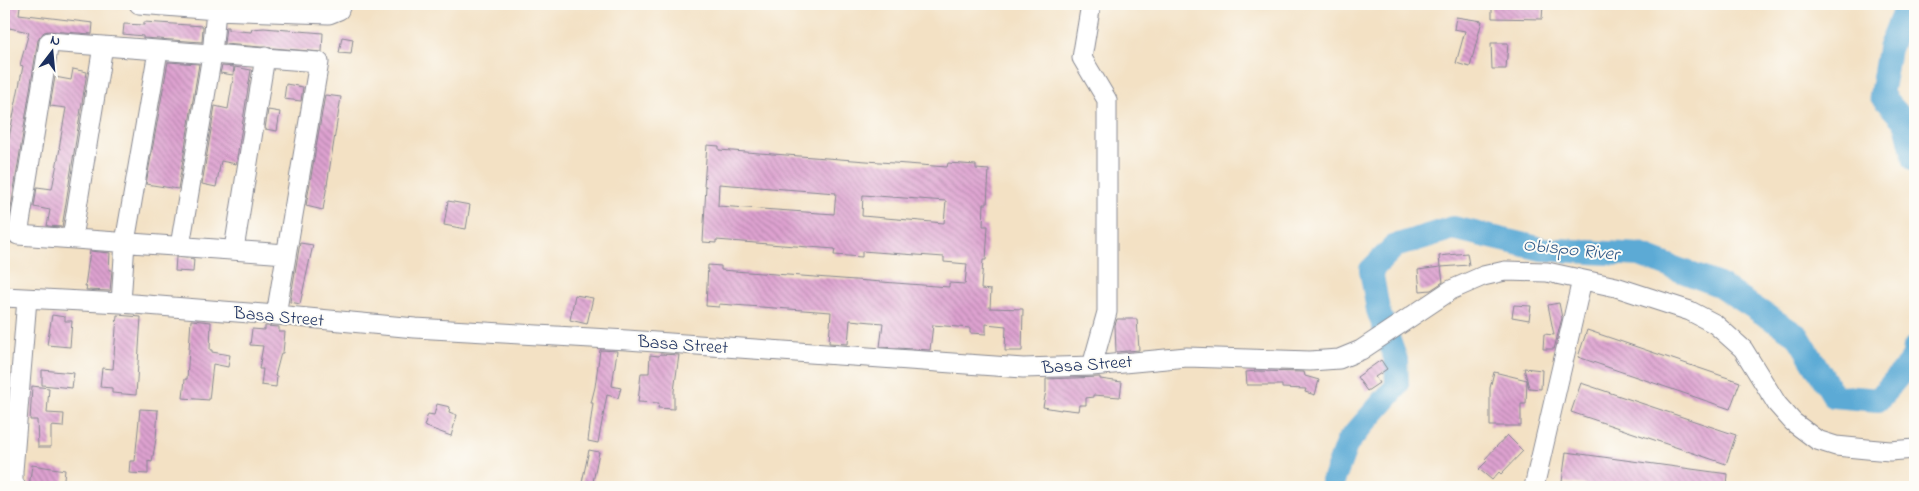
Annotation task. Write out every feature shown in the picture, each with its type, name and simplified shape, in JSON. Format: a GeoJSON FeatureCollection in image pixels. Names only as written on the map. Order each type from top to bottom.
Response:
{"type":"FeatureCollection","features":[{"type":"Feature","properties":{"kind":"street"},"geometry":{"type":"LineString","coordinates":[[139,4],[291,8],[329,14],[339,10],[341,4]]}},
{"type":"Feature","properties":{"kind":"street"},"geometry":{"type":"LineString","coordinates":[[1091,4],[1082,58],[1107,100],[1107,312],[1092,366]]}},
{"type":"Feature","properties":{"kind":"street"},"geometry":{"type":"LineString","coordinates":[[180,246],[212,55],[216,7]]}},
{"type":"Feature","properties":{"kind":"street"},"geometry":{"type":"LineString","coordinates":[[276,315],[318,62],[49,42],[18,235],[286,254]]}},
{"type":"Feature","properties":{"kind":"street"},"geometry":{"type":"LineString","coordinates":[[72,238],[103,46]]}},
{"type":"Feature","properties":{"kind":"street"},"geometry":{"type":"LineString","coordinates":[[121,304],[124,242],[158,51]]}},
{"type":"Feature","properties":{"kind":"street"},"geometry":{"type":"LineString","coordinates":[[234,249],[265,57]]}},
{"type":"Feature","properties":{"kind":"street","name":"Basa Street"},"geometry":{"type":"LineString","coordinates":[[4,297],[276,315],[415,328],[627,340],[1023,368],[1092,366],[1187,357],[1310,361],[1339,358],[1361,350],[1450,290],[1483,276],[1505,271],[1547,272],[1616,287],[1690,311],[1715,324],[1743,349],[1776,404],[1793,422],[1817,440],[1836,446],[1890,451],[1915,448]]}},
{"type":"Feature","properties":{"kind":"street"},"geometry":{"type":"LineString","coordinates":[[1534,487],[1582,280]]}},
{"type":"Feature","properties":{"kind":"street"},"geometry":{"type":"LineString","coordinates":[[16,487],[13,482],[13,471],[27,299]]}},
{"type":"Feature","properties":{"kind":"building"},"geometry":{"type":"Polygon","coordinates":[[[4,4],[20,6],[19,14],[93,23],[92,34],[49,31],[44,32],[38,40],[7,233],[10,243],[7,255],[4,255],[4,163],[23,66],[20,65],[29,32],[4,27],[4,4]]]}},
{"type":"Feature","properties":{"kind":"building"},"geometry":{"type":"Polygon","coordinates":[[[1492,4],[1543,5],[1542,19],[1492,18],[1492,4]]]}},
{"type":"Feature","properties":{"kind":"building"},"geometry":{"type":"Polygon","coordinates":[[[1456,17],[1482,21],[1470,67],[1456,63],[1465,31],[1454,29],[1456,17]]]}},
{"type":"Feature","properties":{"kind":"building"},"geometry":{"type":"Polygon","coordinates":[[[144,22],[203,26],[202,42],[143,38],[143,36],[123,34],[124,24],[144,25],[144,22]]]}},
{"type":"Feature","properties":{"kind":"building"},"geometry":{"type":"Polygon","coordinates":[[[226,27],[228,27],[228,30],[251,32],[252,29],[264,28],[323,33],[322,52],[224,44],[226,27]]]}},
{"type":"Feature","properties":{"kind":"building"},"geometry":{"type":"Polygon","coordinates":[[[342,37],[353,39],[351,54],[339,53],[342,37]]]}},
{"type":"Feature","properties":{"kind":"building"},"geometry":{"type":"Polygon","coordinates":[[[1491,43],[1508,43],[1506,69],[1492,69],[1491,43]]]}},
{"type":"Feature","properties":{"kind":"building"},"geometry":{"type":"Polygon","coordinates":[[[168,62],[199,64],[178,189],[146,184],[168,62]]]}},
{"type":"Feature","properties":{"kind":"building"},"geometry":{"type":"Polygon","coordinates":[[[222,66],[234,67],[233,75],[220,73],[222,66]]]}},
{"type":"Feature","properties":{"kind":"building"},"geometry":{"type":"Polygon","coordinates":[[[235,67],[251,70],[236,164],[221,161],[216,187],[202,184],[215,106],[228,109],[235,67]]]}},
{"type":"Feature","properties":{"kind":"building"},"geometry":{"type":"Polygon","coordinates":[[[73,69],[87,72],[62,227],[47,226],[50,210],[34,207],[37,187],[52,189],[66,108],[50,106],[55,77],[71,80],[73,69]]]}},
{"type":"Feature","properties":{"kind":"building"},"geometry":{"type":"Polygon","coordinates":[[[286,84],[303,87],[301,101],[284,99],[286,84]]]}},
{"type":"Feature","properties":{"kind":"building"},"geometry":{"type":"Polygon","coordinates":[[[325,95],[341,97],[323,210],[306,206],[325,95]]]}},
{"type":"Feature","properties":{"kind":"building"},"geometry":{"type":"Polygon","coordinates":[[[268,110],[280,112],[277,131],[265,129],[268,110]]]}},
{"type":"Feature","properties":{"kind":"building"},"geometry":{"type":"Polygon","coordinates":[[[707,145],[719,146],[719,150],[947,167],[948,163],[976,165],[976,169],[989,170],[987,204],[984,204],[983,226],[988,226],[986,260],[983,260],[981,289],[991,290],[990,308],[1023,309],[1022,351],[1005,351],[1006,326],[986,324],[986,334],[970,333],[970,328],[933,325],[930,350],[880,347],[883,323],[850,320],[848,344],[829,343],[831,312],[719,304],[719,307],[706,306],[708,265],[721,266],[721,270],[949,287],[949,283],[965,284],[967,264],[944,262],[944,257],[862,251],[862,257],[834,255],[835,249],[716,240],[716,243],[703,242],[706,186],[704,186],[707,145]],[[719,184],[718,206],[834,214],[836,193],[719,184]],[[863,195],[862,216],[944,223],[946,201],[863,195]]]}},
{"type":"Feature","properties":{"kind":"building"},"geometry":{"type":"Polygon","coordinates":[[[448,201],[470,205],[466,229],[444,225],[448,201]]]}},
{"type":"Feature","properties":{"kind":"building"},"geometry":{"type":"Polygon","coordinates":[[[300,243],[313,245],[300,304],[290,302],[300,243]]]}},
{"type":"Feature","properties":{"kind":"building"},"geometry":{"type":"Polygon","coordinates":[[[90,251],[110,253],[109,270],[112,270],[110,291],[86,290],[90,251]]]}},
{"type":"Feature","properties":{"kind":"building"},"geometry":{"type":"Polygon","coordinates":[[[1467,253],[1469,265],[1441,267],[1443,282],[1431,290],[1420,291],[1418,270],[1440,267],[1439,256],[1467,253]]]}},
{"type":"Feature","properties":{"kind":"building"},"geometry":{"type":"Polygon","coordinates":[[[176,257],[194,259],[193,272],[175,271],[176,257]]]}},
{"type":"Feature","properties":{"kind":"building"},"geometry":{"type":"Polygon","coordinates":[[[575,295],[593,298],[587,324],[570,320],[575,295]]]}},
{"type":"Feature","properties":{"kind":"building"},"geometry":{"type":"Polygon","coordinates":[[[1559,303],[1562,318],[1554,349],[1543,349],[1544,334],[1554,335],[1548,305],[1559,303]]]}},
{"type":"Feature","properties":{"kind":"building"},"geometry":{"type":"Polygon","coordinates":[[[1514,305],[1531,306],[1529,320],[1512,317],[1514,305]]]}},
{"type":"Feature","properties":{"kind":"building"},"geometry":{"type":"Polygon","coordinates":[[[52,315],[65,317],[65,321],[72,321],[70,347],[47,345],[52,315]]]}},
{"type":"Feature","properties":{"kind":"building"},"geometry":{"type":"Polygon","coordinates":[[[117,315],[141,317],[136,395],[112,393],[112,388],[100,387],[102,368],[113,369],[117,315]]]}},
{"type":"Feature","properties":{"kind":"building"},"geometry":{"type":"Polygon","coordinates":[[[1117,319],[1137,319],[1139,350],[1116,352],[1115,325],[1117,319]]]}},
{"type":"Feature","properties":{"kind":"building"},"geometry":{"type":"Polygon","coordinates":[[[191,320],[211,322],[210,350],[230,355],[228,367],[213,364],[209,400],[183,398],[185,379],[187,379],[191,320]]]}},
{"type":"Feature","properties":{"kind":"building"},"geometry":{"type":"Polygon","coordinates":[[[265,326],[279,327],[279,332],[285,332],[283,353],[281,353],[275,376],[277,376],[276,387],[261,385],[263,369],[259,369],[263,346],[250,345],[252,329],[265,330],[265,326]]]}},
{"type":"Feature","properties":{"kind":"building"},"geometry":{"type":"Polygon","coordinates":[[[1587,330],[1740,382],[1730,409],[1578,357],[1587,330]]]}},
{"type":"Feature","properties":{"kind":"building"},"geometry":{"type":"Polygon","coordinates":[[[600,350],[617,351],[612,386],[621,388],[618,398],[607,395],[598,443],[588,441],[593,403],[591,403],[600,350]]]}},
{"type":"Feature","properties":{"kind":"building"},"geometry":{"type":"Polygon","coordinates":[[[660,354],[679,355],[674,391],[674,409],[658,408],[659,403],[638,402],[641,373],[649,373],[650,355],[659,356],[660,354]]]}},
{"type":"Feature","properties":{"kind":"building"},"geometry":{"type":"Polygon","coordinates":[[[1381,360],[1387,369],[1375,377],[1379,383],[1367,391],[1357,377],[1381,360]]]}},
{"type":"Feature","properties":{"kind":"building"},"geometry":{"type":"Polygon","coordinates":[[[1524,368],[1542,370],[1541,389],[1529,388],[1524,368]]]}},
{"type":"Feature","properties":{"kind":"building"},"geometry":{"type":"Polygon","coordinates":[[[42,370],[74,373],[72,388],[42,385],[42,370]]]}},
{"type":"Feature","properties":{"kind":"building"},"geometry":{"type":"Polygon","coordinates":[[[1246,372],[1304,372],[1305,376],[1319,380],[1315,395],[1305,392],[1306,389],[1282,388],[1282,385],[1247,385],[1246,372]]]}},
{"type":"Feature","properties":{"kind":"building"},"geometry":{"type":"Polygon","coordinates":[[[1494,372],[1527,380],[1526,404],[1521,404],[1521,426],[1490,426],[1490,388],[1494,372]]]}},
{"type":"Feature","properties":{"kind":"building"},"geometry":{"type":"Polygon","coordinates":[[[1100,377],[1100,379],[1122,382],[1120,397],[1093,395],[1093,397],[1086,398],[1086,405],[1079,405],[1078,411],[1043,407],[1046,379],[1100,377]]]}},
{"type":"Feature","properties":{"kind":"building"},"geometry":{"type":"Polygon","coordinates":[[[1581,383],[1736,435],[1726,464],[1571,412],[1581,383]]]}},
{"type":"Feature","properties":{"kind":"building"},"geometry":{"type":"Polygon","coordinates":[[[32,386],[49,388],[47,413],[64,414],[63,427],[51,426],[51,447],[38,447],[37,420],[30,420],[32,386]]]}},
{"type":"Feature","properties":{"kind":"building"},"geometry":{"type":"Polygon","coordinates":[[[437,404],[450,407],[449,412],[457,415],[451,436],[424,426],[428,414],[434,415],[437,404]]]}},
{"type":"Feature","properties":{"kind":"building"},"geometry":{"type":"Polygon","coordinates":[[[140,409],[158,410],[156,439],[152,462],[148,461],[148,474],[129,473],[130,461],[135,461],[140,409]]]}},
{"type":"Feature","properties":{"kind":"building"},"geometry":{"type":"Polygon","coordinates":[[[1507,435],[1523,451],[1501,474],[1499,472],[1492,480],[1479,469],[1487,461],[1485,459],[1507,435]]]}},
{"type":"Feature","properties":{"kind":"building"},"geometry":{"type":"Polygon","coordinates":[[[589,450],[599,452],[592,487],[581,487],[589,450]]]}},
{"type":"Feature","properties":{"kind":"building"},"geometry":{"type":"Polygon","coordinates":[[[1566,452],[1728,474],[1727,487],[1602,487],[1562,482],[1566,452]]]}},
{"type":"Feature","properties":{"kind":"building"},"geometry":{"type":"Polygon","coordinates":[[[32,465],[65,470],[63,487],[29,487],[32,465]]]}},
{"type":"Feature","properties":{"kind":"waterway","name":"Obispo River"},"geometry":{"type":"LineString","coordinates":[[1907,4],[1889,49],[1881,95],[1906,123],[1915,160]]}},
{"type":"Feature","properties":{"kind":"waterway","name":"Obispo River"},"geometry":{"type":"LineString","coordinates":[[1331,487],[1347,443],[1397,386],[1396,360],[1378,310],[1371,270],[1395,246],[1453,228],[1542,249],[1640,255],[1719,285],[1798,336],[1834,396],[1878,400],[1913,359],[1915,347]]}}]}
